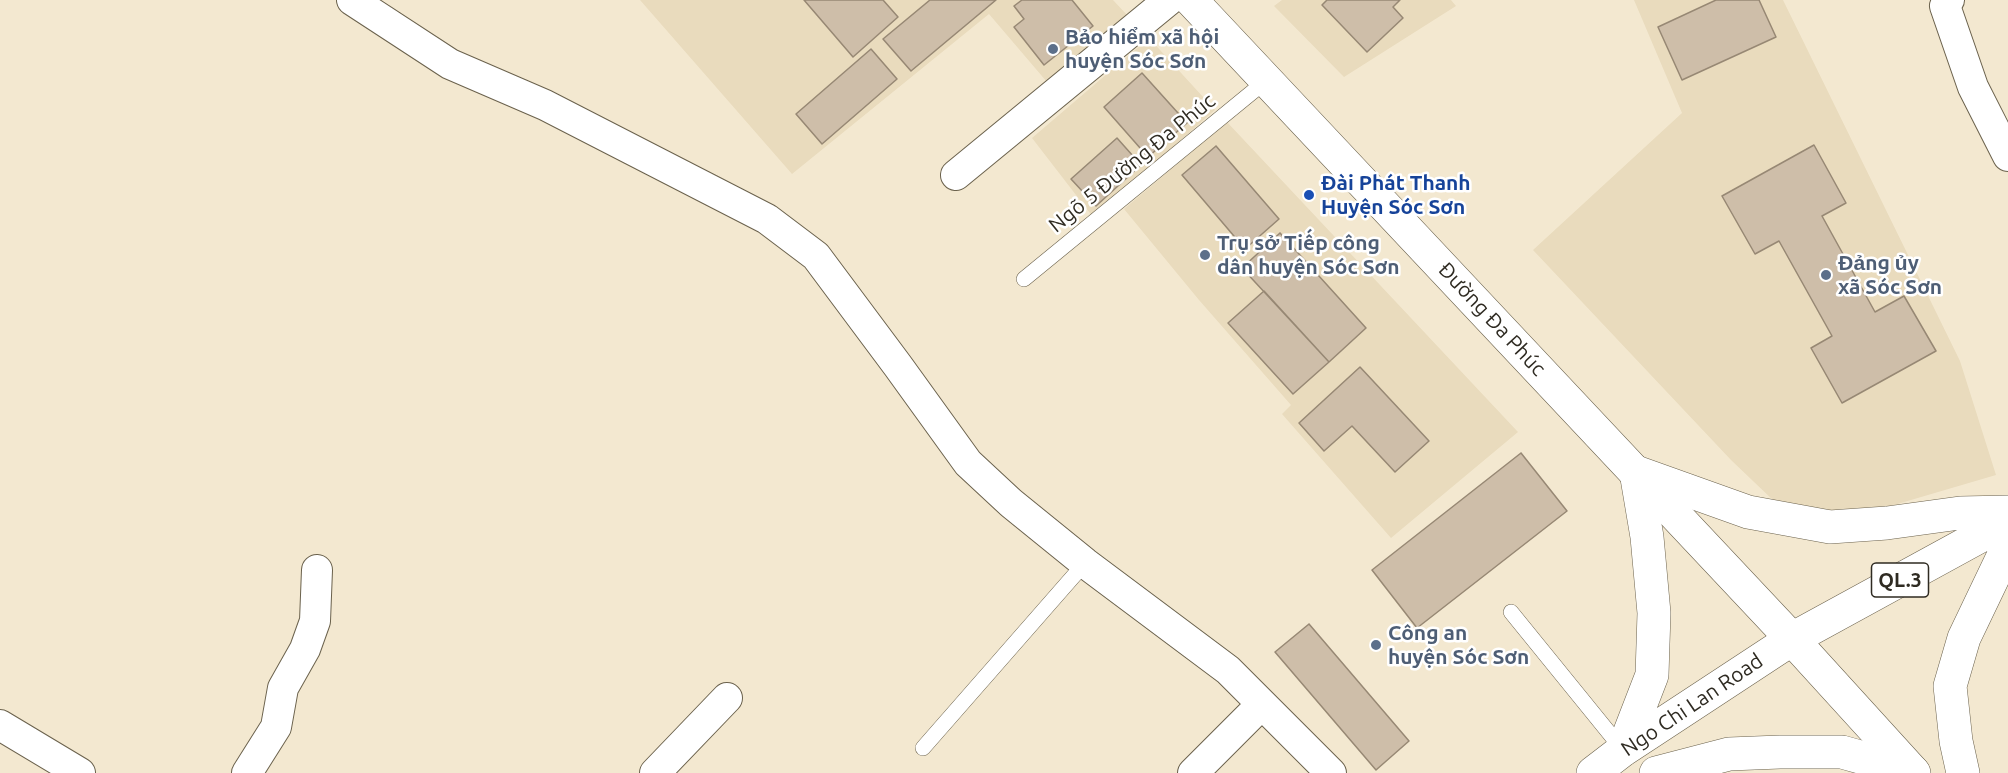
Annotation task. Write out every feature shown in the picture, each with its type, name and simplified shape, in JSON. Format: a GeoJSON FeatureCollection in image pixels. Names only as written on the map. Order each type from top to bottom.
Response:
{"type":"FeatureCollection","features":[{"type":"Feature","properties":{"kind":"main road","name":"Đường Đa Phúc"},"geometry":{"type":"LineString","coordinates":[[1191,0],[1636,472],[1914,772]]}},
{"type":"Feature","properties":{"kind":"main road"},"geometry":{"type":"LineString","coordinates":[[1623,750],[1652,675],[1654,613],[1647,537],[1636,472],[1748,512],[1830,527],[1887,523],[1960,513],[2008,512]]}},
{"type":"Feature","properties":{"kind":"main road","name":"QL.3"},"geometry":{"type":"LineString","coordinates":[[1792,639],[2008,521]]}},
{"type":"Feature","properties":{"kind":"main road"},"geometry":{"type":"LineString","coordinates":[[1963,773],[1956,741],[1950,686],[1964,638],[2008,546]]}},
{"type":"Feature","properties":{"kind":"main road","name":"Ngo Chi Lan Road"},"geometry":{"type":"LineString","coordinates":[[1593,773],[1623,750],[1792,639]]}},
{"type":"Feature","properties":{"kind":"main road"},"geometry":{"type":"LineString","coordinates":[[1656,773],[1729,754],[1780,752],[1842,752],[1914,772]]}},
{"type":"Feature","properties":{"kind":"street"},"geometry":{"type":"LineString","coordinates":[[352,0],[450,64],[545,105],[767,219],[816,256],[968,463],[1011,503],[1085,563],[1228,670],[1331,773]]}},
{"type":"Feature","properties":{"kind":"street"},"geometry":{"type":"LineString","coordinates":[[956,175],[1169,0]]}},
{"type":"Feature","properties":{"kind":"street"},"geometry":{"type":"LineString","coordinates":[[1949,0],[1945,6],[1973,87],[2008,156]]}},
{"type":"Feature","properties":{"kind":"street"},"geometry":{"type":"LineString","coordinates":[[247,773],[276,727],[283,688],[305,649],[315,621],[316,570]]}},
{"type":"Feature","properties":{"kind":"street"},"geometry":{"type":"LineString","coordinates":[[655,773],[727,698]]}},
{"type":"Feature","properties":{"kind":"street"},"geometry":{"type":"LineString","coordinates":[[1193,773],[1262,704]]}},
{"type":"Feature","properties":{"kind":"street"},"geometry":{"type":"LineString","coordinates":[[0,724],[80,773]]}},
{"type":"Feature","properties":{"kind":"lane","name":"Ngõ 5 Đường Đa Phúc"},"geometry":{"type":"LineString","coordinates":[[1024,279],[1267,80]]}},
{"type":"Feature","properties":{"kind":"lane"},"geometry":{"type":"LineString","coordinates":[[923,748],[1085,563]]}},
{"type":"Feature","properties":{"kind":"lane"},"geometry":{"type":"LineString","coordinates":[[1511,612],[1623,750]]}},
{"type":"Feature","properties":{"kind":"shaded area"},"geometry":{"type":"Polygon","coordinates":[[[640,0],[1113,0],[1128,16],[1047,82],[989,14],[792,174],[640,0]]]}},
{"type":"Feature","properties":{"kind":"shaded area"},"geometry":{"type":"Polygon","coordinates":[[[1282,0],[1451,0],[1456,6],[1344,77],[1274,6],[1282,0]]]}},
{"type":"Feature","properties":{"kind":"shaded area"},"geometry":{"type":"Polygon","coordinates":[[[1634,0],[1783,0],[1960,361],[1996,475],[1877,510],[1819,511],[1775,502],[1731,460],[1533,250],[1682,113],[1634,0]]]}},
{"type":"Feature","properties":{"kind":"shaded area"},"geometry":{"type":"Polygon","coordinates":[[[1149,38],[1215,110],[1093,217],[1032,138],[1149,38]]]}},
{"type":"Feature","properties":{"kind":"shaded area"},"geometry":{"type":"Polygon","coordinates":[[[1227,122],[1518,432],[1391,538],[1282,414],[1291,405],[1199,300],[1124,209],[1227,122]]]}},
{"type":"Feature","properties":{"kind":"building"},"geometry":{"type":"Polygon","coordinates":[[[804,0],[883,0],[898,17],[853,57],[804,0]]]}},
{"type":"Feature","properties":{"kind":"building"},"geometry":{"type":"Polygon","coordinates":[[[930,0],[996,0],[911,71],[883,39],[930,0]]]}},
{"type":"Feature","properties":{"kind":"building"},"geometry":{"type":"Polygon","coordinates":[[[1022,0],[1072,0],[1093,26],[1044,65],[1014,27],[1024,19],[1014,6],[1022,0]]]}},
{"type":"Feature","properties":{"kind":"building"},"geometry":{"type":"Polygon","coordinates":[[[1327,0],[1400,0],[1393,7],[1403,18],[1367,52],[1322,5],[1327,0]]]}},
{"type":"Feature","properties":{"kind":"building"},"geometry":{"type":"Polygon","coordinates":[[[1716,0],[1759,0],[1776,37],[1682,80],[1658,27],[1716,0]]]}},
{"type":"Feature","properties":{"kind":"building"},"geometry":{"type":"Polygon","coordinates":[[[871,49],[897,79],[822,144],[796,114],[871,49]]]}},
{"type":"Feature","properties":{"kind":"building"},"geometry":{"type":"Polygon","coordinates":[[[1142,73],[1187,123],[1148,157],[1104,107],[1142,73]]]}},
{"type":"Feature","properties":{"kind":"building"},"geometry":{"type":"Polygon","coordinates":[[[1117,138],[1141,165],[1096,206],[1071,179],[1117,138]]]}},
{"type":"Feature","properties":{"kind":"building","name":"Đảng ủy xã Sóc Sơn"},"geometry":{"type":"Polygon","coordinates":[[[1814,145],[1846,203],[1822,216],[1875,312],[1904,296],[1936,351],[1842,403],[1811,348],[1832,336],[1779,241],[1755,254],[1722,196],[1814,145]]]}},
{"type":"Feature","properties":{"kind":"building"},"geometry":{"type":"Polygon","coordinates":[[[1216,146],[1279,219],[1245,249],[1182,175],[1216,146]]]}},
{"type":"Feature","properties":{"kind":"building"},"geometry":{"type":"Polygon","coordinates":[[[1280,233],[1366,328],[1329,362],[1242,268],[1280,233]]]}},
{"type":"Feature","properties":{"kind":"building"},"geometry":{"type":"Polygon","coordinates":[[[1264,291],[1329,362],[1293,394],[1228,323],[1264,291]]]}},
{"type":"Feature","properties":{"kind":"building"},"geometry":{"type":"Polygon","coordinates":[[[1360,367],[1429,441],[1395,472],[1352,426],[1324,451],[1299,423],[1360,367]]]}},
{"type":"Feature","properties":{"kind":"building"},"geometry":{"type":"Polygon","coordinates":[[[1521,453],[1567,511],[1417,628],[1372,570],[1521,453]]]}},
{"type":"Feature","properties":{"kind":"building"},"geometry":{"type":"Polygon","coordinates":[[[1309,624],[1409,741],[1376,770],[1275,652],[1309,624]]]}},
{"type":"Feature","properties":{"kind":"place","name":"Bảo hiểm xã hội huyện Sóc Sơn"},"geometry":{"type":"Point","coordinates":[1053,49]}},
{"type":"Feature","properties":{"kind":"place","name":"Đài Phát Thanh Huyện Sóc Sơn"},"geometry":{"type":"Point","coordinates":[1309,195]}},
{"type":"Feature","properties":{"kind":"place","name":"Trụ sở Tiếp công dân huyện Sóc Sơn"},"geometry":{"type":"Point","coordinates":[1205,255]}},
{"type":"Feature","properties":{"kind":"place","name":"Đảng ủy xã Sóc Sơn"},"geometry":{"type":"Point","coordinates":[1826,275]}},
{"type":"Feature","properties":{"kind":"place","name":"Công an huyện Sóc Sơn"},"geometry":{"type":"Point","coordinates":[1376,645]}}]}
